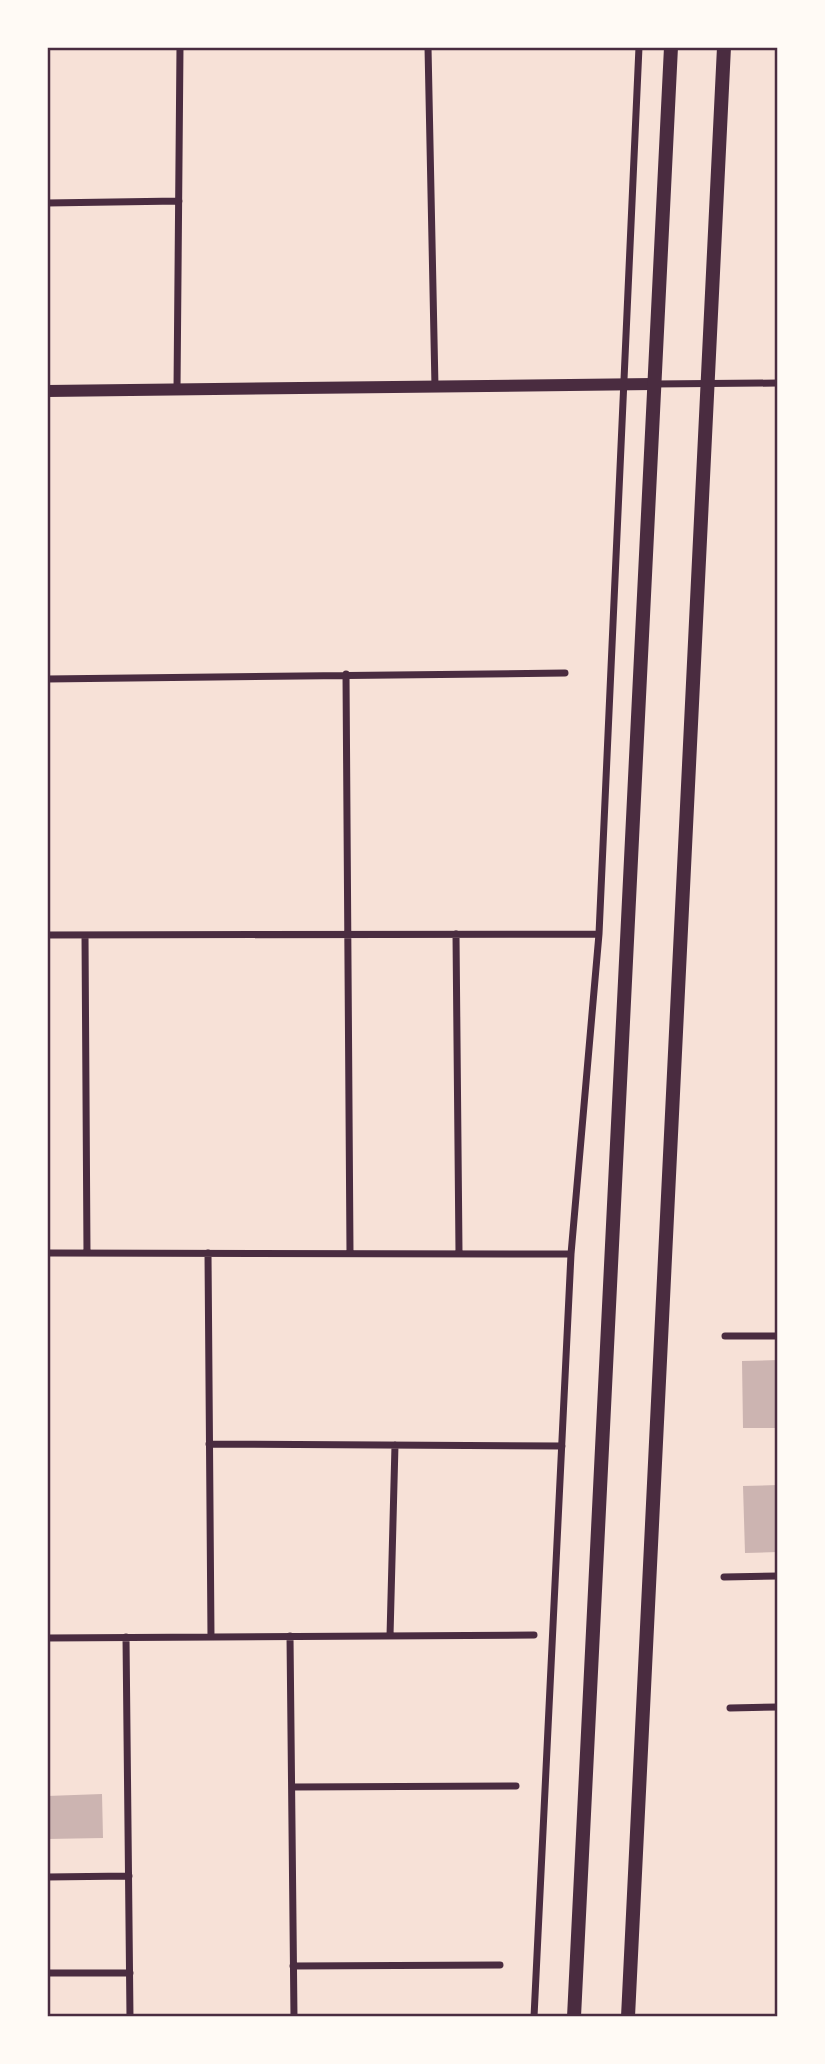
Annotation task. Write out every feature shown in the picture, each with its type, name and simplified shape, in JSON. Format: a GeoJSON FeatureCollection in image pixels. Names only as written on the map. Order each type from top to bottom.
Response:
{"type":"FeatureCollection","features":[{"type":"Feature","properties":{"kind":"main road"},"geometry":{"type":"LineString","coordinates":[[574,2017],[671,47]]}},
{"type":"Feature","properties":{"kind":"main road"},"geometry":{"type":"LineString","coordinates":[[628,2017],[724,47]]}},
{"type":"Feature","properties":{"kind":"street"},"geometry":{"type":"LineString","coordinates":[[177,390],[180,47]]}},
{"type":"Feature","properties":{"kind":"street"},"geometry":{"type":"LineString","coordinates":[[428,47],[435,387]]}},
{"type":"Feature","properties":{"kind":"street"},"geometry":{"type":"LineString","coordinates":[[534,2017],[571,1254],[599,934],[626,384],[639,47]]}},
{"type":"Feature","properties":{"kind":"street"},"geometry":{"type":"LineString","coordinates":[[47,203],[179,201]]}},
{"type":"Feature","properties":{"kind":"street"},"geometry":{"type":"LineString","coordinates":[[47,391],[778,383]]}},
{"type":"Feature","properties":{"kind":"street"},"geometry":{"type":"LineString","coordinates":[[47,679],[565,673]]}},
{"type":"Feature","properties":{"kind":"street"},"geometry":{"type":"LineString","coordinates":[[346,674],[350,1252]]}},
{"type":"Feature","properties":{"kind":"street"},"geometry":{"type":"LineString","coordinates":[[456,934],[459,1252]]}},
{"type":"Feature","properties":{"kind":"street"},"geometry":{"type":"LineString","coordinates":[[47,935],[599,934]]}},
{"type":"Feature","properties":{"kind":"street"},"geometry":{"type":"LineString","coordinates":[[85,935],[88,1253]]}},
{"type":"Feature","properties":{"kind":"street"},"geometry":{"type":"LineString","coordinates":[[208,1252],[211,1637]]}},
{"type":"Feature","properties":{"kind":"street"},"geometry":{"type":"LineString","coordinates":[[47,1253],[571,1254]]}},
{"type":"Feature","properties":{"kind":"street"},"geometry":{"type":"LineString","coordinates":[[725,1336],[778,1336]]}},
{"type":"Feature","properties":{"kind":"street"},"geometry":{"type":"LineString","coordinates":[[209,1444],[562,1447]]}},
{"type":"Feature","properties":{"kind":"street"},"geometry":{"type":"LineString","coordinates":[[390,1636],[395,1445]]}},
{"type":"Feature","properties":{"kind":"street"},"geometry":{"type":"LineString","coordinates":[[724,1577],[778,1576]]}},
{"type":"Feature","properties":{"kind":"street"},"geometry":{"type":"LineString","coordinates":[[47,1638],[534,1634]]}},
{"type":"Feature","properties":{"kind":"street"},"geometry":{"type":"LineString","coordinates":[[290,1636],[294,2017]]}},
{"type":"Feature","properties":{"kind":"street"},"geometry":{"type":"LineString","coordinates":[[126,1637],[130,2017]]}},
{"type":"Feature","properties":{"kind":"street"},"geometry":{"type":"LineString","coordinates":[[730,1709],[778,1707]]}},
{"type":"Feature","properties":{"kind":"street"},"geometry":{"type":"LineString","coordinates":[[293,1787],[516,1786]]}},
{"type":"Feature","properties":{"kind":"street"},"geometry":{"type":"LineString","coordinates":[[47,1877],[129,1876]]}},
{"type":"Feature","properties":{"kind":"street"},"geometry":{"type":"LineString","coordinates":[[293,1966],[500,1965]]}},
{"type":"Feature","properties":{"kind":"street"},"geometry":{"type":"LineString","coordinates":[[47,1973],[130,1973]]}},
{"type":"Feature","properties":{"kind":"building"},"geometry":{"type":"Polygon","coordinates":[[[778,1360],[778,1428],[743,1428],[742,1361],[778,1360]]]}},
{"type":"Feature","properties":{"kind":"building"},"geometry":{"type":"Polygon","coordinates":[[[778,1485],[778,1552],[745,1553],[743,1486],[778,1485]]]}},
{"type":"Feature","properties":{"kind":"building"},"geometry":{"type":"Polygon","coordinates":[[[102,1794],[103,1838],[47,1839],[47,1796],[102,1794]]]}}]}
